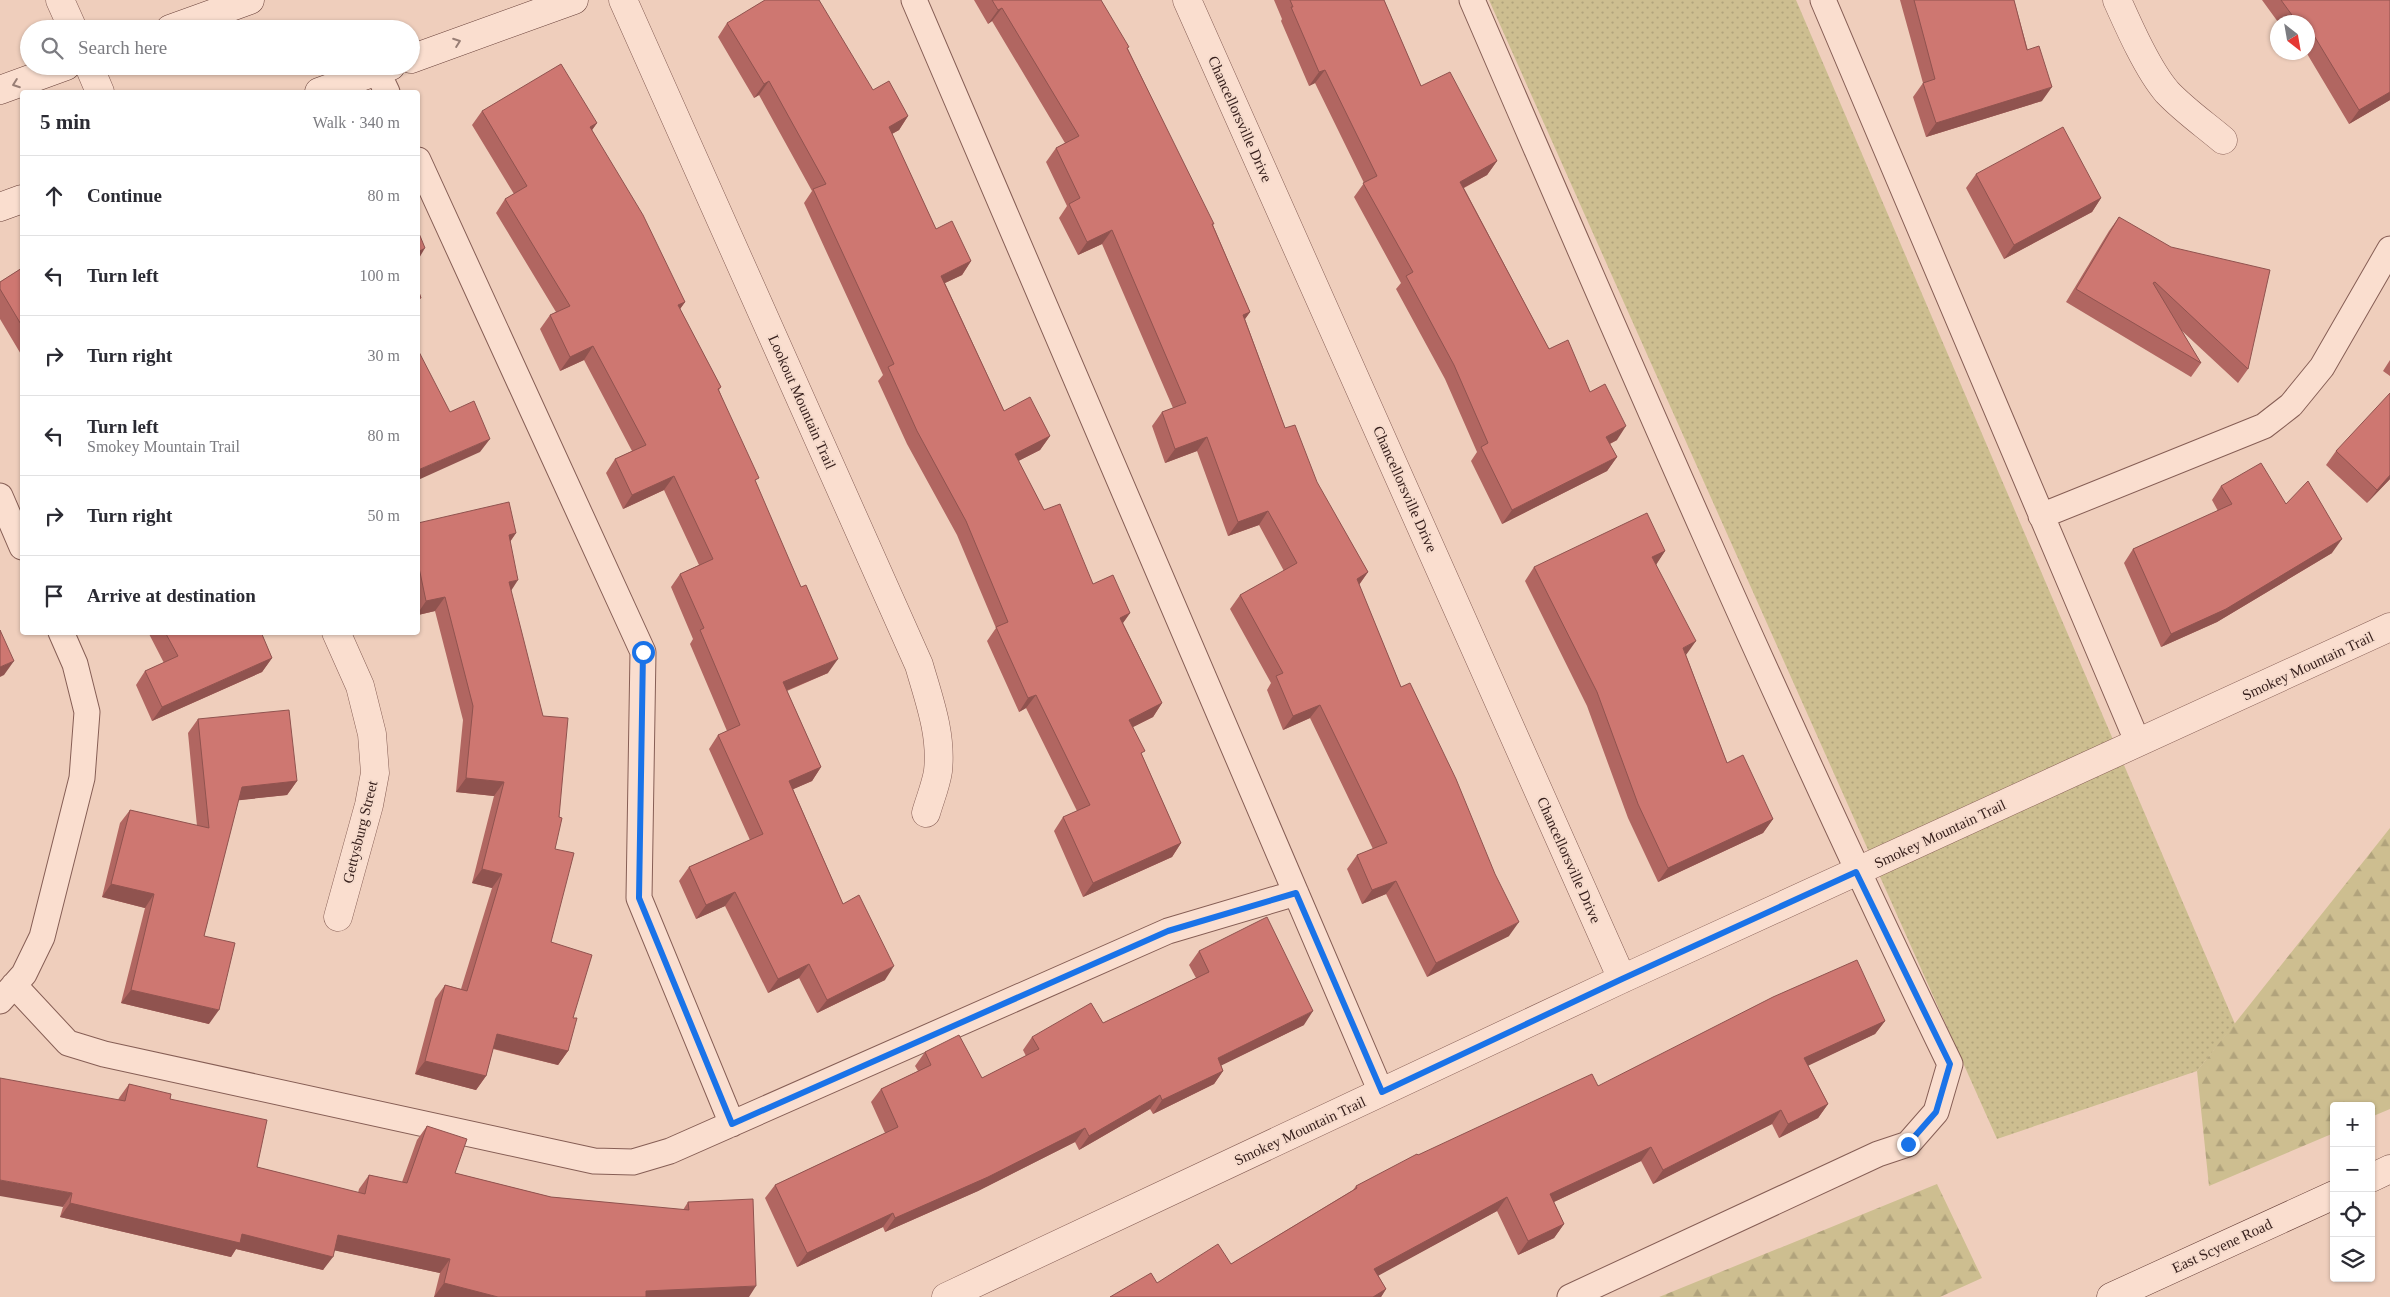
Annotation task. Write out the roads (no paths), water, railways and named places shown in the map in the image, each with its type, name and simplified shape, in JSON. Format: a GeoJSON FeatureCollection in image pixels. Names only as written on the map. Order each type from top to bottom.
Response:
{"type":"FeatureCollection","features":[{"type":"Feature","properties":{"kind":"street"},"geometry":{"type":"LineString","coordinates":[[60,0],[69,20]]}},
{"type":"Feature","properties":{"kind":"street"},"geometry":{"type":"LineString","coordinates":[[195,20],[250,0]]}},
{"type":"Feature","properties":{"kind":"street"},"geometry":{"type":"LineString","coordinates":[[420,56],[574,0]]}},
{"type":"Feature","properties":{"kind":"street","name":"Lookout Mountain Trail"},"geometry":{"type":"LineString","coordinates":[[623,0],[919,665],[936,722],[940,745],[938,774],[926,812]]}},
{"type":"Feature","properties":{"kind":"street","name":"Chancellorsville Drive"},"geometry":{"type":"LineString","coordinates":[[1187,0],[1622,979]]}},
{"type":"Feature","properties":{"kind":"street"},"geometry":{"type":"LineString","coordinates":[[2117,0],[2134,38],[2166,90],[2184,109],[2223,140]]}},
{"type":"Feature","properties":{"kind":"street"},"geometry":{"type":"LineString","coordinates":[[0,90],[41,75]]}},
{"type":"Feature","properties":{"kind":"street"},"geometry":{"type":"LineString","coordinates":[[93,75],[99,90]]}},
{"type":"Feature","properties":{"kind":"street"},"geometry":{"type":"LineString","coordinates":[[328,90],[385,77]]}},
{"type":"Feature","properties":{"kind":"street"},"geometry":{"type":"LineString","coordinates":[[0,208],[20,201]]}},
{"type":"Feature","properties":{"kind":"street","name":"Smokey Mountain Trail"},"geometry":{"type":"LineString","coordinates":[[946,1297],[1622,979],[2390,627]]}},
{"type":"Feature","properties":{"kind":"street","name":"Gettysburg Street"},"geometry":{"type":"LineString","coordinates":[[337,635],[360,686],[372,734],[375,773],[369,805],[338,917]]}},
{"type":"Feature","properties":{"kind":"street"},"geometry":{"type":"LineString","coordinates":[[2375,1176],[2390,1169]]}},
{"type":"Feature","properties":{"kind":"street","name":"East Scyene Road"},"geometry":{"type":"LineString","coordinates":[[2111,1297],[2330,1197]]}},
{"type":"Feature","properties":{"kind":"lane"},"geometry":{"type":"LineString","coordinates":[[914,0],[1382,1092]]}},
{"type":"Feature","properties":{"kind":"lane"},"geometry":{"type":"LineString","coordinates":[[1472,0],[1574,238],[1856,872],[1950,1064],[1936,1112],[1908,1144],[1878,1154],[1570,1297]]}},
{"type":"Feature","properties":{"kind":"lane"},"geometry":{"type":"LineString","coordinates":[[1823,0],[2138,744]]}},
{"type":"Feature","properties":{"kind":"lane"},"geometry":{"type":"LineString","coordinates":[[420,164],[643,652],[639,898],[732,1124]]}},
{"type":"Feature","properties":{"kind":"lane"},"geometry":{"type":"LineString","coordinates":[[2041,516],[2264,426],[2291,405],[2322,367],[2390,249]]}},
{"type":"Feature","properties":{"kind":"lane"},"geometry":{"type":"LineString","coordinates":[[0,496],[20,542]]}},
{"type":"Feature","properties":{"kind":"lane"},"geometry":{"type":"LineString","coordinates":[[62,635],[74,664],[87,712],[82,778],[42,937],[24,974],[7,993],[68,1043],[104,1054],[594,1161],[633,1162],[670,1151],[1168,931],[1296,893]]}}]}
